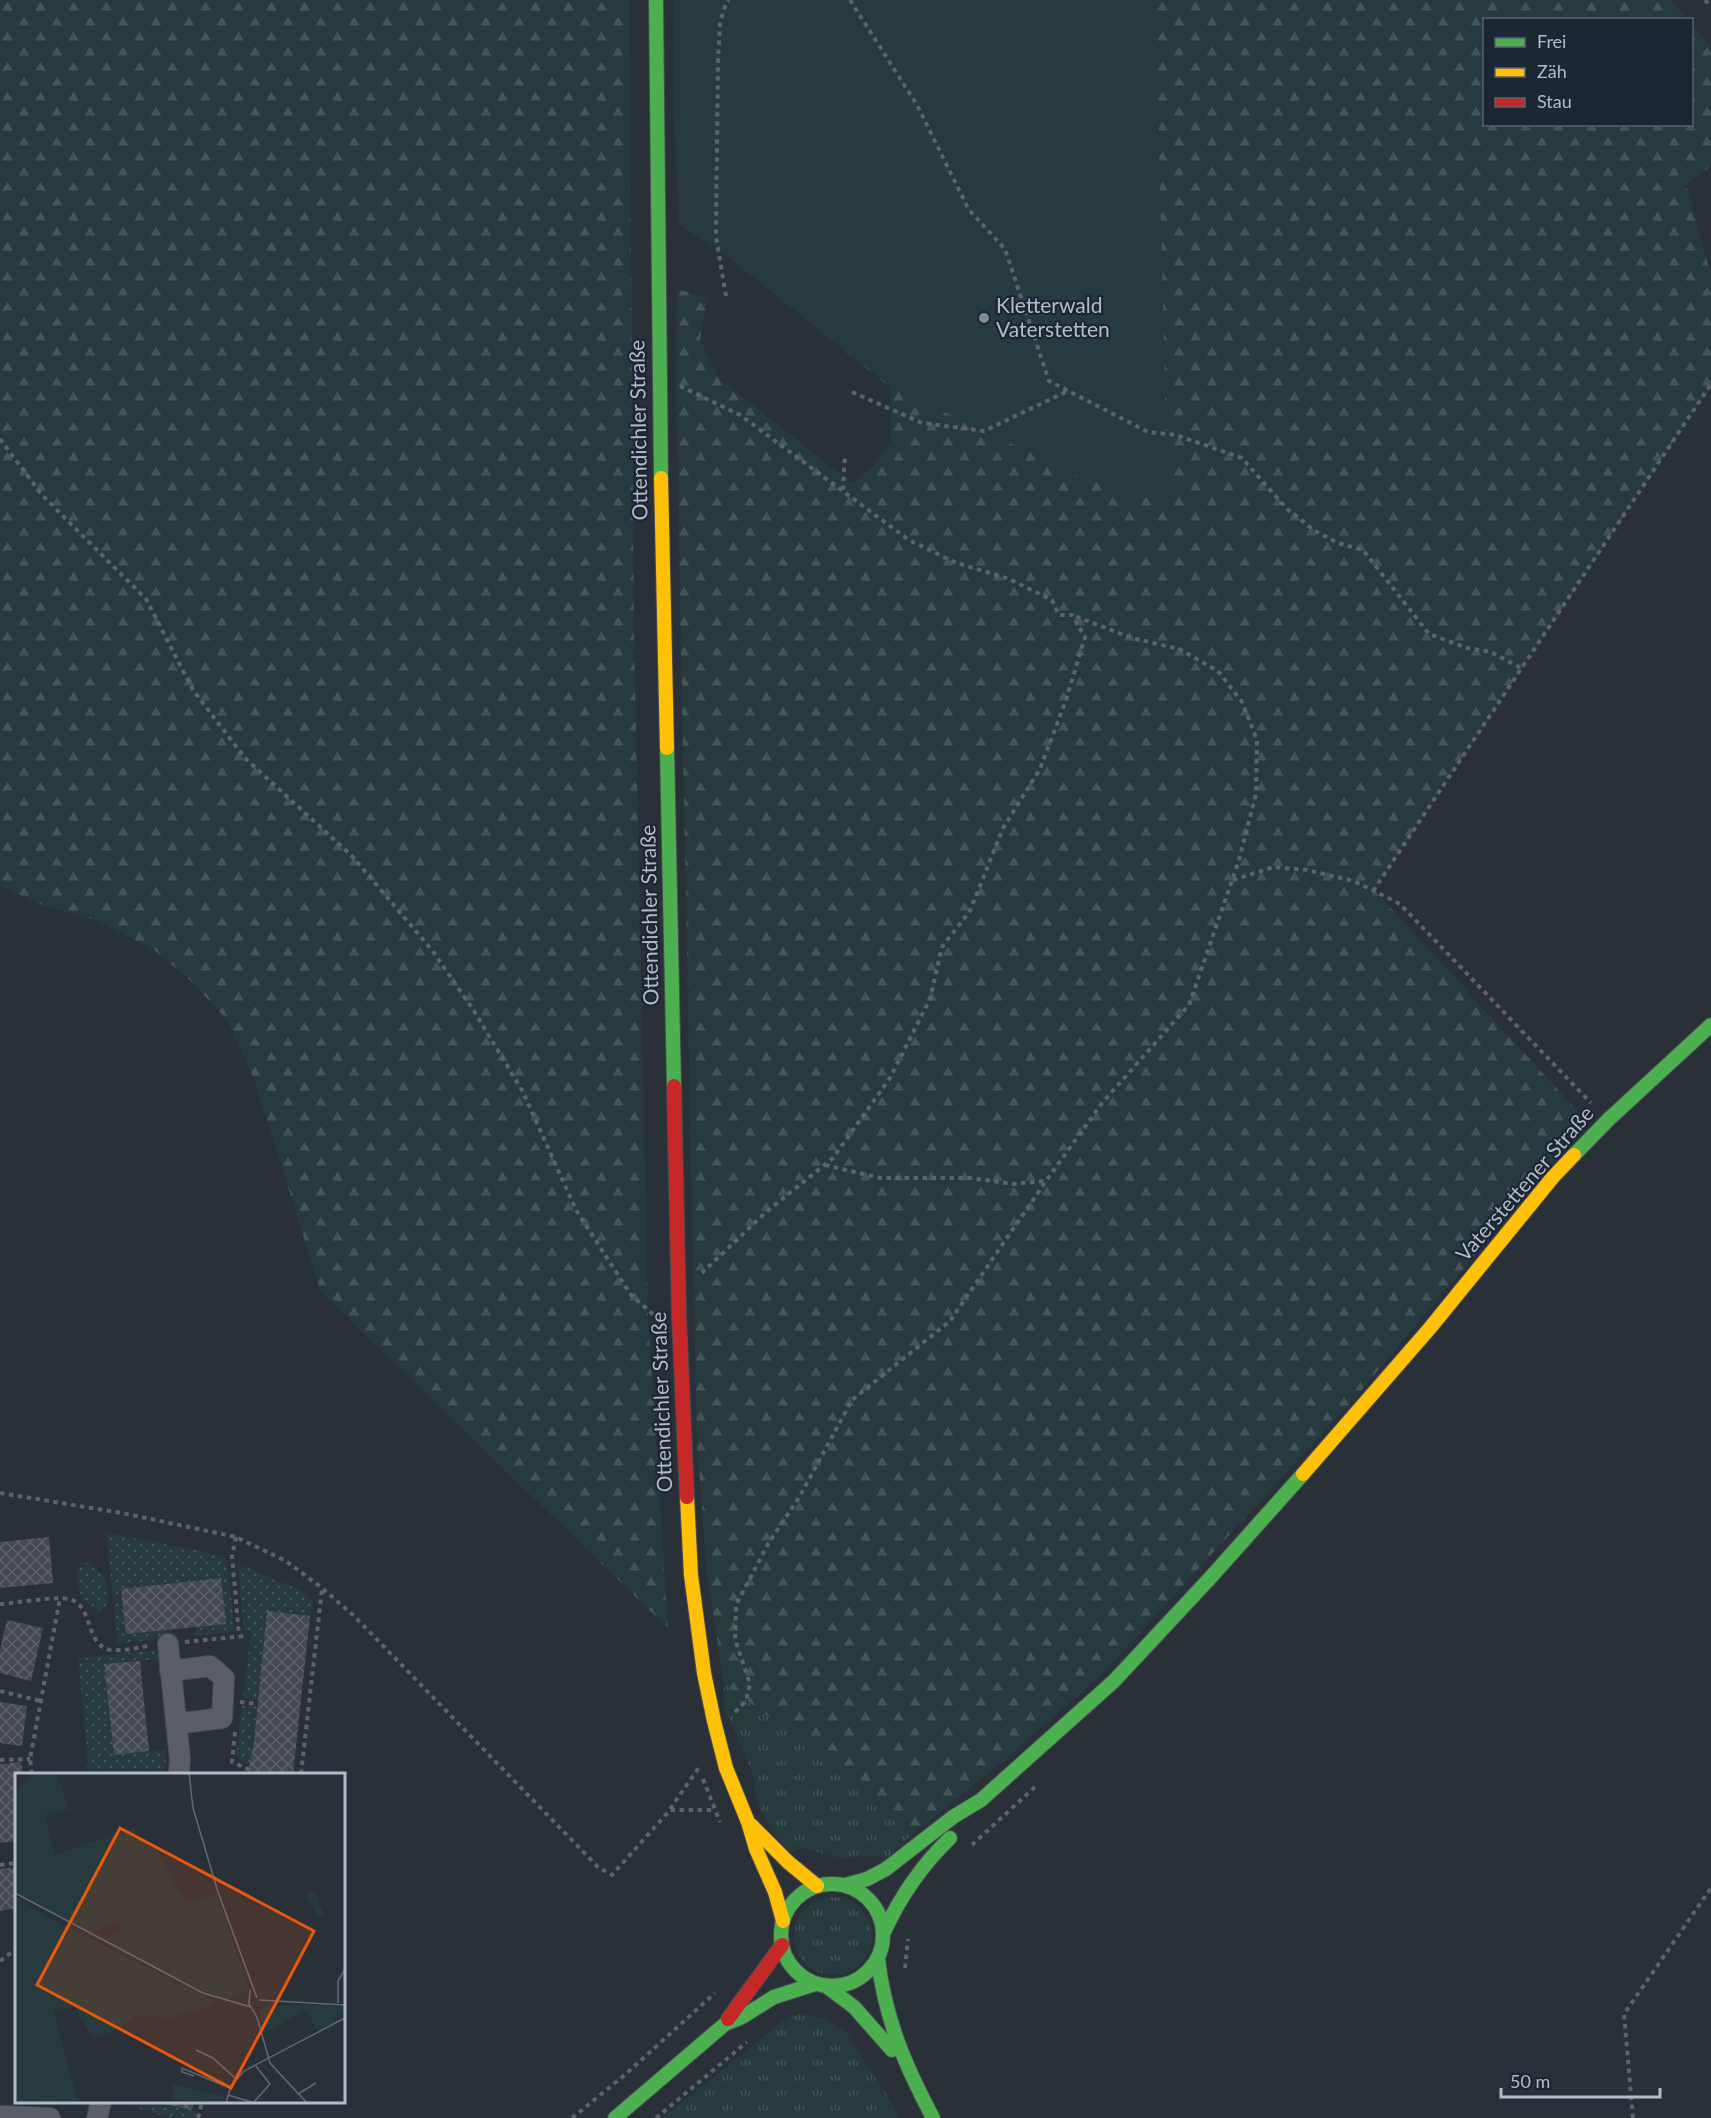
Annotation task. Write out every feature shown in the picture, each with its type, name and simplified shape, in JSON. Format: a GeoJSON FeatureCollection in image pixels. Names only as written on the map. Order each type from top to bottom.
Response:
{"type":"FeatureCollection","features":[{"type":"Feature","properties":{"kind":"street","name":"Ottendichler Straße"},"geometry":{"type":"LineString","coordinates":[[656,0],[658,358],[680,1333],[691,1575],[704,1673],[726,1768],[748,1822],[756,1849],[779,1901],[783,1921]]}},
{"type":"Feature","properties":{"kind":"street","name":"Vaterstettener Straße"},"geometry":{"type":"LineString","coordinates":[[981,1800],[1114,1681],[1211,1577],[1430,1328],[1553,1177],[1608,1120],[1711,1025]]}},
{"type":"Feature","properties":{"kind":"street"},"geometry":{"type":"LineString","coordinates":[[168,1644],[180,1759],[179,1773]]}},
{"type":"Feature","properties":{"kind":"street"},"geometry":{"type":"LineString","coordinates":[[170,1671],[210,1666],[224,1678],[222,1718],[176,1724]]}},
{"type":"Feature","properties":{"kind":"street"},"geometry":{"type":"LineString","coordinates":[[845,1885],[867,1879],[886,1869],[953,1817],[981,1800]]}},
{"type":"Feature","properties":{"kind":"street"},"geometry":{"type":"LineString","coordinates":[[725,2024],[742,2017],[774,1997],[821,1985],[838,1986],[861,1978],[878,1959],[884,1932],[909,1882],[922,1865],[962,1827],[981,1800]]}},
{"type":"Feature","properties":{"kind":"street","name":"Ottendichler Straße"},"geometry":{"type":"LineString","coordinates":[[748,1822],[788,1862],[817,1886]]}},
{"type":"Feature","properties":{"kind":"street"},"geometry":{"type":"LineString","coordinates":[[884,1932],[882,1921],[872,1902],[855,1889],[845,1885],[831,1884],[817,1886],[799,1896],[792,1903],[783,1921],[782,1945],[786,1958],[803,1978],[842,1995],[854,2005],[906,2068]]}},
{"type":"Feature","properties":{"kind":"street"},"geometry":{"type":"LineString","coordinates":[[615,2118],[725,2024],[736,2006],[773,1962],[782,1945]]}},
{"type":"Feature","properties":{"kind":"street"},"geometry":{"type":"LineString","coordinates":[[878,1959],[884,2005],[906,2068],[933,2118]]}},
{"type":"Feature","properties":{"kind":"street"},"geometry":{"type":"LineString","coordinates":[[97,2118],[100,2103]]}},
{"type":"Feature","properties":{"kind":"street"},"geometry":{"type":"LineString","coordinates":[[0,2116],[50,2118]]}},
{"type":"Feature","properties":{"kind":"path"},"geometry":{"type":"LineString","coordinates":[[726,296],[716,237],[720,23],[729,0]]}},
{"type":"Feature","properties":{"kind":"path"},"geometry":{"type":"LineString","coordinates":[[850,0],[917,105],[969,210],[1005,249],[1049,381],[1148,432],[1176,435],[1242,458],[1287,509],[1315,531],[1338,543],[1364,550],[1429,634],[1467,648],[1491,652],[1521,668]]}},
{"type":"Feature","properties":{"kind":"path"},"geometry":{"type":"LineString","coordinates":[[1705,0],[1711,6]]}},
{"type":"Feature","properties":{"kind":"path"},"geometry":{"type":"LineString","coordinates":[[676,384],[740,415],[909,540],[954,562],[1009,579],[1052,600],[1059,615],[1072,615],[1132,638],[1179,649],[1218,671],[1242,702],[1257,740],[1256,794],[1233,880],[1189,1005],[1102,1103],[1046,1180],[950,1321],[852,1400],[800,1496],[768,1544],[736,1605],[735,1639],[750,1684],[746,1701],[729,1719]]}},
{"type":"Feature","properties":{"kind":"path"},"geometry":{"type":"LineString","coordinates":[[1373,891],[1711,384]]}},
{"type":"Feature","properties":{"kind":"path"},"geometry":{"type":"LineString","coordinates":[[852,392],[922,423],[984,431],[1068,391]]}},
{"type":"Feature","properties":{"kind":"path"},"geometry":{"type":"LineString","coordinates":[[0,439],[42,495],[146,598],[193,690],[245,758],[352,856],[432,950],[474,1011],[523,1092],[576,1210],[631,1295],[657,1319],[680,1333]]}},
{"type":"Feature","properties":{"kind":"path"},"geometry":{"type":"LineString","coordinates":[[843,491],[845,454]]}},
{"type":"Feature","properties":{"kind":"path"},"geometry":{"type":"LineString","coordinates":[[679,1294],[765,1213],[833,1158],[890,1078],[930,999],[942,947],[970,911],[1003,828],[1040,770],[1066,700],[1085,637],[1072,615]]}},
{"type":"Feature","properties":{"kind":"path"},"geometry":{"type":"LineString","coordinates":[[1233,880],[1274,867],[1317,872],[1354,881],[1400,904],[1608,1120]]}},
{"type":"Feature","properties":{"kind":"path"},"geometry":{"type":"LineString","coordinates":[[825,1165],[880,1178],[971,1178],[1013,1184],[1046,1180]]}},
{"type":"Feature","properties":{"kind":"path"},"geometry":{"type":"LineString","coordinates":[[0,1493],[131,1515],[236,1537],[286,1561],[354,1616],[598,1867],[612,1875],[670,1810],[700,1766]]}},
{"type":"Feature","properties":{"kind":"path"},"geometry":{"type":"LineString","coordinates":[[236,1537],[232,1556],[240,1636]]}},
{"type":"Feature","properties":{"kind":"path"},"geometry":{"type":"LineString","coordinates":[[301,1773],[322,1588]]}},
{"type":"Feature","properties":{"kind":"path"},"geometry":{"type":"LineString","coordinates":[[32,1773],[30,1760],[60,1598]]}},
{"type":"Feature","properties":{"kind":"path"},"geometry":{"type":"LineString","coordinates":[[0,1604],[69,1599],[81,1606],[96,1640],[109,1650],[245,1636]]}},
{"type":"Feature","properties":{"kind":"path"},"geometry":{"type":"LineString","coordinates":[[308,1641],[316,1642]]}},
{"type":"Feature","properties":{"kind":"path"},"geometry":{"type":"LineString","coordinates":[[0,1691],[41,1701]]}},
{"type":"Feature","properties":{"kind":"path"},"geometry":{"type":"LineString","coordinates":[[237,1712],[238,1702],[257,1704]]}},
{"type":"Feature","properties":{"kind":"path"},"geometry":{"type":"LineString","coordinates":[[299,1720],[307,1721]]}},
{"type":"Feature","properties":{"kind":"path"},"geometry":{"type":"LineString","coordinates":[[236,1722],[232,1762],[250,1770]]}},
{"type":"Feature","properties":{"kind":"path"},"geometry":{"type":"LineString","coordinates":[[0,1760],[30,1760]]}},
{"type":"Feature","properties":{"kind":"path"},"geometry":{"type":"LineString","coordinates":[[670,1810],[714,1810]]}},
{"type":"Feature","properties":{"kind":"path"},"geometry":{"type":"LineString","coordinates":[[0,1865],[15,1863]]}},
{"type":"Feature","properties":{"kind":"path"},"geometry":{"type":"LineString","coordinates":[[1633,2118],[1624,2014],[1711,1888]]}},
{"type":"Feature","properties":{"kind":"path"},"geometry":{"type":"LineString","coordinates":[[0,1961],[15,1950]]}},
{"type":"Feature","properties":{"kind":"path"},"geometry":{"type":"LineString","coordinates":[[572,2118],[627,2073],[722,1987]]}},
{"type":"Feature","properties":{"kind":"path"},"geometry":{"type":"LineString","coordinates":[[656,2118],[750,2039]]}},
{"type":"Feature","properties":{"kind":"path"},"geometry":{"type":"LineString","coordinates":[[198,2118],[202,2103]]}},
{"type":"Feature","properties":{"kind":"green space"},"geometry":{"type":"Polygon","coordinates":[[[0,0],[629,0],[634,630],[648,1318],[668,1628],[321,1292],[255,1082],[228,1021],[192,982],[153,949],[95,920],[47,907],[0,886],[0,0]]]}},
{"type":"Feature","properties":{"kind":"green space"},"geometry":{"type":"Polygon","coordinates":[[[674,0],[1670,0],[1686,18],[1483,18],[1483,126],[1693,126],[1693,25],[1711,46],[1711,166],[1686,185],[1711,275],[1711,385],[1374,890],[1587,1121],[1355,1398],[1101,1675],[994,1769],[917,1830],[724,1683],[708,1582],[697,1444],[676,384],[677,289],[708,298],[700,339],[718,378],[852,483],[872,468],[891,440],[890,387],[719,250],[679,225],[673,81],[674,0]]]}},
{"type":"Feature","properties":{"kind":"green space","name":"Kletterwald Vaterstetten"},"geometry":{"type":"Polygon","coordinates":[[[674,0],[1155,0],[1168,503],[1079,476],[890,386],[719,250],[679,225],[673,81],[674,0]]]}},
{"type":"Feature","properties":{"kind":"green space"},"geometry":{"type":"Polygon","coordinates":[[[106,1533],[207,1552],[225,1558],[235,1631],[196,1636],[195,1627],[220,1578],[121,1589],[172,1629],[172,1638],[118,1643],[106,1533]]]}},
{"type":"Feature","properties":{"kind":"green space"},"geometry":{"type":"Polygon","coordinates":[[[82,1562],[96,1568],[106,1583],[108,1599],[106,1606],[100,1611],[88,1604],[79,1590],[77,1575],[82,1562]]]}},
{"type":"Feature","properties":{"kind":"green space"},"geometry":{"type":"Polygon","coordinates":[[[238,1564],[305,1592],[313,1602],[310,1616],[267,1611],[258,1701],[243,1699],[251,1631],[244,1630],[238,1564]]]}},
{"type":"Feature","properties":{"kind":"green space"},"geometry":{"type":"Polygon","coordinates":[[[158,1650],[159,1659],[104,1665],[114,1755],[166,1750],[165,1773],[87,1773],[88,1760],[78,1658],[158,1650]]]}},
{"type":"Feature","properties":{"kind":"green space"},"geometry":{"type":"Polygon","coordinates":[[[724,1683],[917,1830],[886,1859],[876,1855],[839,1857],[802,1848],[792,1853],[772,1831],[761,1811],[751,1770],[724,1707],[724,1683]]]}},
{"type":"Feature","properties":{"kind":"green space"},"geometry":{"type":"Polygon","coordinates":[[[242,1705],[257,1707],[250,1766],[236,1756],[242,1705]]]}},
{"type":"Feature","properties":{"kind":"green space"},"geometry":{"type":"Polygon","coordinates":[[[833,1897],[848,1900],[860,1909],[869,1921],[872,1936],[869,1951],[860,1963],[848,1972],[833,1975],[818,1972],[806,1963],[797,1951],[794,1936],[797,1921],[806,1909],[818,1900],[833,1897]]]}},
{"type":"Feature","properties":{"kind":"green space"},"geometry":{"type":"Polygon","coordinates":[[[800,2014],[827,2020],[845,2031],[887,2095],[899,2118],[662,2118],[787,2018],[800,2014]]]}},
{"type":"Feature","properties":{"kind":"green space"},"geometry":{"type":"Polygon","coordinates":[[[136,2103],[156,2103],[196,2112],[194,2118],[169,2118],[134,2107],[136,2103]]]}},
{"type":"Feature","properties":{"kind":"building"},"geometry":{"type":"Polygon","coordinates":[[[49,1537],[53,1583],[0,1588],[0,1542],[49,1537]]]}},
{"type":"Feature","properties":{"kind":"building"},"geometry":{"type":"Polygon","coordinates":[[[221,1578],[226,1624],[126,1634],[121,1589],[221,1578]]]}},
{"type":"Feature","properties":{"kind":"building"},"geometry":{"type":"Polygon","coordinates":[[[267,1611],[310,1616],[293,1773],[248,1773],[254,1741],[267,1611]]]}},
{"type":"Feature","properties":{"kind":"building"},"geometry":{"type":"Polygon","coordinates":[[[7,1620],[43,1628],[31,1681],[0,1673],[0,1650],[7,1620]]]}},
{"type":"Feature","properties":{"kind":"building"},"geometry":{"type":"Polygon","coordinates":[[[140,1661],[149,1751],[114,1755],[104,1664],[140,1661]]]}},
{"type":"Feature","properties":{"kind":"building"},"geometry":{"type":"Polygon","coordinates":[[[0,1702],[27,1706],[22,1746],[0,1743],[0,1702]]]}},
{"type":"Feature","properties":{"kind":"building"},"geometry":{"type":"Polygon","coordinates":[[[21,1762],[23,1773],[15,1773],[15,1841],[0,1843],[0,1764],[21,1762]]]}},
{"type":"Feature","properties":{"kind":"building"},"geometry":{"type":"Polygon","coordinates":[[[15,1867],[15,1908],[0,1911],[0,1869],[15,1867]]]}},
{"type":"Feature","properties":{"kind":"building"},"geometry":{"type":"Polygon","coordinates":[[[160,2103],[194,2103],[192,2110],[160,2103]]]}},
{"type":"Feature","properties":{"kind":"traffic: fast"},"geometry":{"type":"LineString","coordinates":[[656,0],[661,478]]}},
{"type":"Feature","properties":{"kind":"traffic: fast"},"geometry":{"type":"LineString","coordinates":[[667,748],[674,1086]]}},
{"type":"Feature","properties":{"kind":"traffic: fast"},"geometry":{"type":"LineString","coordinates":[[1574,1155],[1608,1120],[1711,1025]]}},
{"type":"Feature","properties":{"kind":"traffic: fast"},"geometry":{"type":"LineString","coordinates":[[845,1885],[867,1879],[886,1869],[953,1817],[981,1800],[1114,1681],[1303,1474]]}},
{"type":"Feature","properties":{"kind":"traffic: fast"},"geometry":{"type":"LineString","coordinates":[[884,1932],[912,1882],[950,1838]]}},
{"type":"Feature","properties":{"kind":"traffic: fast"},"geometry":{"type":"LineString","coordinates":[[832,1884],[861,1892],[875,1906],[883,1935],[875,1964],[861,1978],[832,1986],[803,1978],[789,1964],[781,1935],[789,1906],[803,1892],[832,1884]]}},
{"type":"Feature","properties":{"kind":"traffic: fast"},"geometry":{"type":"LineString","coordinates":[[878,1959],[891,2022],[933,2118]]}},
{"type":"Feature","properties":{"kind":"traffic: fast"},"geometry":{"type":"LineString","coordinates":[[615,2118],[725,2024],[742,2017],[774,1997],[815,1984]]}},
{"type":"Feature","properties":{"kind":"traffic: fast"},"geometry":{"type":"LineString","coordinates":[[826,1986],[854,2007],[892,2050]]}},
{"type":"Feature","properties":{"kind":"traffic: slow"},"geometry":{"type":"LineString","coordinates":[[661,478],[667,748]]}},
{"type":"Feature","properties":{"kind":"traffic: slow"},"geometry":{"type":"LineString","coordinates":[[1303,1474],[1430,1328],[1553,1177],[1574,1155]]}},
{"type":"Feature","properties":{"kind":"traffic: slow"},"geometry":{"type":"LineString","coordinates":[[687,1497],[691,1575],[704,1673],[714,1721],[726,1768],[748,1822],[756,1849],[775,1892],[783,1921]]}},
{"type":"Feature","properties":{"kind":"traffic: slow"},"geometry":{"type":"LineString","coordinates":[[751,1825],[788,1862],[817,1886]]}},
{"type":"Feature","properties":{"kind":"traffic: jam"},"geometry":{"type":"LineString","coordinates":[[674,1086],[679,1316],[687,1497]]}},
{"type":"Feature","properties":{"kind":"traffic: jam"},"geometry":{"type":"LineString","coordinates":[[728,2019],[782,1945]]}},
{"type":"Feature","properties":{"kind":"place","name":"Kletterwald Vaterstetten"},"geometry":{"type":"Point","coordinates":[984,318]}}]}
